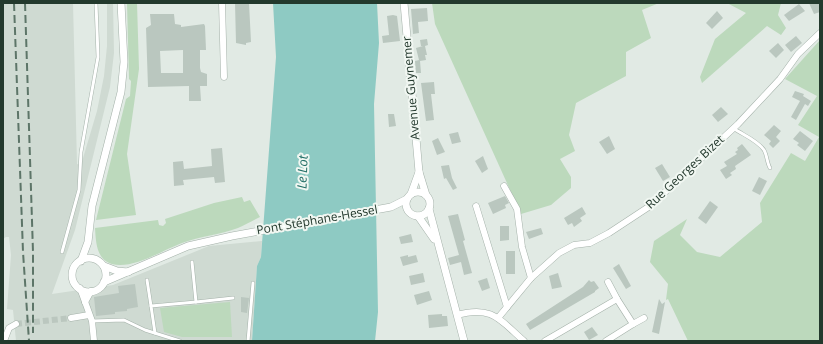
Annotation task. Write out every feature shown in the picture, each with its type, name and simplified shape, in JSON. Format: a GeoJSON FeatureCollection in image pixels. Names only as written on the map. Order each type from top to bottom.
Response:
{"type":"FeatureCollection","features":[{"type":"Feature","properties":{"kind":"street"},"geometry":{"type":"LineString","coordinates":[[94,341],[92,321],[80,288],[73,276],[75,266],[81,260],[88,242],[92,206],[121,92],[124,62],[122,3]]}},
{"type":"Feature","properties":{"kind":"street"},"geometry":{"type":"LineString","coordinates":[[222,3],[224,77]]}},
{"type":"Feature","properties":{"kind":"street","name":"Avenue Guynemer"},"geometry":{"type":"LineString","coordinates":[[404,3],[419,172],[426,195]]}},
{"type":"Feature","properties":{"kind":"street","name":"Rue Georges Bizet"},"geometry":{"type":"LineString","coordinates":[[498,318],[531,278],[566,248],[574,245],[590,243],[609,233],[650,206],[733,128],[780,79],[798,54],[820,33]]}},
{"type":"Feature","properties":{"kind":"street","name":"Avenue Guynemer"},"geometry":{"type":"LineString","coordinates":[[409,196],[419,172]]}},
{"type":"Feature","properties":{"kind":"street"},"geometry":{"type":"LineString","coordinates":[[504,186],[517,209],[522,247],[531,278]]}},
{"type":"Feature","properties":{"kind":"street"},"geometry":{"type":"LineString","coordinates":[[436,241],[418,216],[399,206],[409,196],[419,192],[426,195],[430,200],[429,210],[436,241],[464,341]]}},
{"type":"Feature","properties":{"kind":"street"},"geometry":{"type":"LineString","coordinates":[[408,211],[406,203],[409,196]]}},
{"type":"Feature","properties":{"kind":"street","name":"Pont Stéphane-Hessel"},"geometry":{"type":"LineString","coordinates":[[104,282],[188,246],[243,234],[399,206]]}},
{"type":"Feature","properties":{"kind":"street"},"geometry":{"type":"LineString","coordinates":[[476,206],[507,307]]}},
{"type":"Feature","properties":{"kind":"street"},"geometry":{"type":"LineString","coordinates":[[418,216],[429,210]]}},
{"type":"Feature","properties":{"kind":"street"},"geometry":{"type":"LineString","coordinates":[[88,242],[95,259],[104,266],[117,271],[129,272]]}},
{"type":"Feature","properties":{"kind":"street"},"geometry":{"type":"LineString","coordinates":[[81,260],[95,259]]}},
{"type":"Feature","properties":{"kind":"street"},"geometry":{"type":"LineString","coordinates":[[80,288],[91,291],[101,287],[104,282],[106,272],[104,266]]}},
{"type":"Feature","properties":{"kind":"street"},"geometry":{"type":"LineString","coordinates":[[608,282],[633,324]]}},
{"type":"Feature","properties":{"kind":"street"},"geometry":{"type":"LineString","coordinates":[[85,302],[91,291]]}},
{"type":"Feature","properties":{"kind":"street"},"geometry":{"type":"LineString","coordinates":[[545,341],[617,299]]}},
{"type":"Feature","properties":{"kind":"street"},"geometry":{"type":"LineString","coordinates":[[457,315],[478,310],[498,318],[524,341]]}},
{"type":"Feature","properties":{"kind":"street"},"geometry":{"type":"LineString","coordinates":[[71,318],[89,315]]}},
{"type":"Feature","properties":{"kind":"street"},"geometry":{"type":"LineString","coordinates":[[606,341],[644,318]]}},
{"type":"Feature","properties":{"kind":"street"},"geometry":{"type":"LineString","coordinates":[[4,341],[9,328],[16,324]]}},
{"type":"Feature","properties":{"kind":"lane"},"geometry":{"type":"LineString","coordinates":[[62,252],[79,190],[80,152],[98,56],[96,3]]}},
{"type":"Feature","properties":{"kind":"lane"},"geometry":{"type":"LineString","coordinates":[[733,128],[758,143],[766,152],[766,161],[770,168]]}},
{"type":"Feature","properties":{"kind":"lane"},"geometry":{"type":"LineString","coordinates":[[192,262],[196,302]]}},
{"type":"Feature","properties":{"kind":"lane"},"geometry":{"type":"LineString","coordinates":[[147,280],[155,333]]}},
{"type":"Feature","properties":{"kind":"lane"},"geometry":{"type":"LineString","coordinates":[[248,341],[253,283]]}},
{"type":"Feature","properties":{"kind":"lane"},"geometry":{"type":"LineString","coordinates":[[151,306],[233,298]]}},
{"type":"Feature","properties":{"kind":"lane"},"geometry":{"type":"LineString","coordinates":[[92,321],[124,320],[155,333],[180,341]]}},
{"type":"Feature","properties":{"kind":"shaded area"},"geometry":{"type":"Polygon","coordinates":[[[3,3],[73,3],[77,164],[81,165],[97,111],[104,76],[107,46],[107,3],[113,3],[114,53],[110,87],[75,230],[52,294],[113,285],[209,246],[262,241],[261,257],[257,266],[252,341],[16,341],[13,310],[7,309],[11,255],[9,237],[3,239],[3,3]]]}},
{"type":"Feature","properties":{"kind":"green space"},"geometry":{"type":"Polygon","coordinates":[[[127,3],[137,3],[139,69],[127,154],[136,215],[96,220],[126,99],[130,96],[131,81],[129,79],[127,3]]]}},
{"type":"Feature","properties":{"kind":"green space"},"geometry":{"type":"Polygon","coordinates":[[[432,3],[659,3],[642,10],[651,38],[626,52],[626,76],[576,103],[569,135],[575,151],[560,159],[571,177],[571,188],[551,205],[521,214],[435,24],[432,3]]]}},
{"type":"Feature","properties":{"kind":"green space"},"geometry":{"type":"Polygon","coordinates":[[[727,3],[781,3],[778,15],[786,28],[781,35],[767,26],[702,83],[700,77],[715,39],[746,13],[727,3]]]}},
{"type":"Feature","properties":{"kind":"green space"},"geometry":{"type":"Polygon","coordinates":[[[820,40],[820,341],[688,341],[668,299],[666,300],[668,284],[650,262],[654,241],[687,219],[680,235],[697,252],[720,257],[762,222],[760,203],[791,153],[805,161],[819,137],[798,125],[817,96],[785,79],[820,40]]]}},
{"type":"Feature","properties":{"kind":"green space"},"geometry":{"type":"Polygon","coordinates":[[[242,197],[244,202],[250,200],[260,217],[238,228],[189,241],[138,262],[129,264],[120,265],[107,262],[100,254],[98,249],[95,228],[158,220],[159,225],[163,226],[166,223],[165,219],[214,203],[242,197]]]}},
{"type":"Feature","properties":{"kind":"green space"},"geometry":{"type":"Polygon","coordinates":[[[230,302],[232,337],[182,337],[164,332],[160,308],[230,302]]]}},
{"type":"Feature","properties":{"kind":"water","name":"Le Lot"},"geometry":{"type":"Polygon","coordinates":[[[273,3],[377,3],[379,43],[374,104],[378,312],[375,341],[252,341],[257,266],[261,257],[276,57],[273,3]]]}},
{"type":"Feature","properties":{"kind":"building"},"geometry":{"type":"Polygon","coordinates":[[[235,3],[249,3],[251,42],[246,43],[246,45],[236,43],[235,3]]]}},
{"type":"Feature","properties":{"kind":"building"},"geometry":{"type":"Polygon","coordinates":[[[809,3],[820,3],[820,12],[814,14],[809,3]]]}},
{"type":"Feature","properties":{"kind":"building"},"geometry":{"type":"Polygon","coordinates":[[[799,4],[805,11],[789,21],[784,15],[799,4]]]}},
{"type":"Feature","properties":{"kind":"building"},"geometry":{"type":"Polygon","coordinates":[[[427,8],[428,21],[418,22],[419,33],[413,34],[411,9],[427,8]]]}},
{"type":"Feature","properties":{"kind":"building"},"geometry":{"type":"Polygon","coordinates":[[[717,11],[723,18],[712,29],[706,23],[717,11]]]}},
{"type":"Feature","properties":{"kind":"building"},"geometry":{"type":"Polygon","coordinates":[[[150,14],[174,14],[175,24],[181,25],[181,27],[204,24],[206,50],[200,50],[200,68],[201,72],[207,74],[207,86],[200,86],[201,101],[189,101],[189,86],[148,87],[146,28],[151,25],[150,14]],[[183,50],[160,51],[161,73],[183,73],[183,50]]]}},
{"type":"Feature","properties":{"kind":"building"},"geometry":{"type":"Polygon","coordinates":[[[387,16],[397,16],[400,41],[383,43],[382,36],[389,35],[387,16]]]}},
{"type":"Feature","properties":{"kind":"building"},"geometry":{"type":"Polygon","coordinates":[[[796,36],[802,43],[791,52],[785,45],[796,36]]]}},
{"type":"Feature","properties":{"kind":"building"},"geometry":{"type":"Polygon","coordinates":[[[427,39],[428,45],[425,46],[427,55],[425,55],[426,60],[420,61],[421,73],[416,73],[415,61],[419,60],[416,48],[423,46],[421,46],[420,40],[427,39]]]}},
{"type":"Feature","properties":{"kind":"building"},"geometry":{"type":"Polygon","coordinates":[[[778,43],[784,50],[776,58],[769,51],[778,43]]]}},
{"type":"Feature","properties":{"kind":"building"},"geometry":{"type":"Polygon","coordinates":[[[434,82],[435,94],[431,94],[434,120],[426,121],[421,83],[434,82]]]}},
{"type":"Feature","properties":{"kind":"building"},"geometry":{"type":"Polygon","coordinates":[[[795,91],[804,94],[803,96],[811,101],[808,106],[805,104],[796,120],[791,117],[800,101],[792,97],[795,91]]]}},
{"type":"Feature","properties":{"kind":"building"},"geometry":{"type":"Polygon","coordinates":[[[721,107],[728,114],[718,122],[712,115],[721,107]]]}},
{"type":"Feature","properties":{"kind":"building"},"geometry":{"type":"Polygon","coordinates":[[[388,114],[394,114],[396,126],[389,127],[388,114]]]}},
{"type":"Feature","properties":{"kind":"building"},"geometry":{"type":"Polygon","coordinates":[[[774,125],[781,131],[776,137],[780,141],[773,148],[769,144],[771,141],[764,135],[774,125]]]}},
{"type":"Feature","properties":{"kind":"building"},"geometry":{"type":"Polygon","coordinates":[[[800,131],[813,141],[805,151],[797,145],[799,143],[793,139],[800,131]]]}},
{"type":"Feature","properties":{"kind":"building"},"geometry":{"type":"Polygon","coordinates":[[[458,132],[461,142],[452,144],[449,134],[458,132]]]}},
{"type":"Feature","properties":{"kind":"building"},"geometry":{"type":"Polygon","coordinates":[[[609,136],[615,149],[607,154],[599,142],[609,136]]]}},
{"type":"Feature","properties":{"kind":"building"},"geometry":{"type":"Polygon","coordinates":[[[438,138],[445,152],[437,155],[432,141],[438,138]]]}},
{"type":"Feature","properties":{"kind":"building"},"geometry":{"type":"Polygon","coordinates":[[[742,144],[751,155],[735,166],[736,169],[730,173],[732,175],[726,179],[720,170],[727,166],[724,162],[737,154],[735,152],[738,150],[737,148],[742,144]]]}},
{"type":"Feature","properties":{"kind":"building"},"geometry":{"type":"Polygon","coordinates":[[[222,148],[225,182],[215,183],[214,177],[183,180],[184,185],[174,186],[173,162],[183,161],[184,169],[212,166],[211,149],[222,148]]]}},
{"type":"Feature","properties":{"kind":"building"},"geometry":{"type":"Polygon","coordinates":[[[483,156],[488,169],[482,173],[475,161],[483,156]]]}},
{"type":"Feature","properties":{"kind":"building"},"geometry":{"type":"Polygon","coordinates":[[[662,164],[670,177],[663,181],[655,168],[662,164]]]}},
{"type":"Feature","properties":{"kind":"building"},"geometry":{"type":"Polygon","coordinates":[[[449,165],[452,178],[457,188],[453,190],[446,178],[444,179],[441,166],[449,165]]]}},
{"type":"Feature","properties":{"kind":"building"},"geometry":{"type":"Polygon","coordinates":[[[759,177],[767,181],[760,195],[752,191],[759,177]]]}},
{"type":"Feature","properties":{"kind":"building"},"geometry":{"type":"Polygon","coordinates":[[[505,196],[509,203],[505,205],[506,208],[493,214],[488,203],[505,196]]]}},
{"type":"Feature","properties":{"kind":"building"},"geometry":{"type":"Polygon","coordinates":[[[710,201],[718,207],[706,224],[698,218],[710,201]]]}},
{"type":"Feature","properties":{"kind":"building"},"geometry":{"type":"Polygon","coordinates":[[[582,207],[586,214],[580,218],[582,221],[574,227],[572,223],[568,225],[564,218],[582,207]]]}},
{"type":"Feature","properties":{"kind":"building"},"geometry":{"type":"Polygon","coordinates":[[[458,214],[465,240],[463,241],[472,273],[464,275],[461,262],[450,265],[448,258],[459,255],[448,216],[458,214]]]}},
{"type":"Feature","properties":{"kind":"building"},"geometry":{"type":"Polygon","coordinates":[[[500,226],[509,226],[509,240],[500,241],[500,226]]]}},
{"type":"Feature","properties":{"kind":"building"},"geometry":{"type":"Polygon","coordinates":[[[541,228],[543,234],[529,239],[526,232],[541,228]]]}},
{"type":"Feature","properties":{"kind":"building"},"geometry":{"type":"Polygon","coordinates":[[[411,234],[413,242],[401,244],[399,237],[411,234]]]}},
{"type":"Feature","properties":{"kind":"building"},"geometry":{"type":"Polygon","coordinates":[[[506,251],[515,251],[515,274],[506,274],[506,251]]]}},
{"type":"Feature","properties":{"kind":"building"},"geometry":{"type":"Polygon","coordinates":[[[408,255],[408,257],[416,255],[418,262],[403,266],[400,257],[408,255]]]}},
{"type":"Feature","properties":{"kind":"building"},"geometry":{"type":"Polygon","coordinates":[[[619,264],[631,286],[626,289],[613,268],[619,264]]]}},
{"type":"Feature","properties":{"kind":"building"},"geometry":{"type":"Polygon","coordinates":[[[423,273],[425,282],[411,285],[409,276],[423,273]]]}},
{"type":"Feature","properties":{"kind":"building"},"geometry":{"type":"Polygon","coordinates":[[[558,273],[562,287],[552,289],[549,276],[558,273]]]}},
{"type":"Feature","properties":{"kind":"building"},"geometry":{"type":"Polygon","coordinates":[[[487,278],[490,288],[482,291],[478,281],[487,278]]]}},
{"type":"Feature","properties":{"kind":"building"},"geometry":{"type":"Polygon","coordinates":[[[589,280],[591,282],[594,281],[599,288],[595,292],[530,330],[526,324],[583,287],[589,280]]]}},
{"type":"Feature","properties":{"kind":"building"},"geometry":{"type":"Polygon","coordinates":[[[135,284],[138,307],[127,309],[127,311],[115,312],[115,314],[96,316],[94,297],[119,293],[118,286],[135,284]]]}},
{"type":"Feature","properties":{"kind":"building"},"geometry":{"type":"Polygon","coordinates":[[[429,291],[432,300],[417,305],[414,295],[429,291]]]}},
{"type":"Feature","properties":{"kind":"building"},"geometry":{"type":"Polygon","coordinates":[[[241,297],[249,298],[247,313],[241,312],[241,297]]]}},
{"type":"Feature","properties":{"kind":"building"},"geometry":{"type":"Polygon","coordinates":[[[659,299],[662,304],[665,302],[659,334],[652,332],[659,299]]]}},
{"type":"Feature","properties":{"kind":"building"},"geometry":{"type":"Polygon","coordinates":[[[442,314],[442,316],[447,316],[448,326],[429,328],[428,315],[442,314]]]}},
{"type":"Feature","properties":{"kind":"building"},"geometry":{"type":"Polygon","coordinates":[[[592,327],[598,335],[589,340],[584,332],[592,327]]]}},
{"type":"Feature","properties":{"kind":"tunnel"},"geometry":{"type":"LineString","coordinates":[[16,324],[71,318]]}},
{"type":"Feature","properties":{"kind":"railway"},"geometry":{"type":"LineString","coordinates":[[14,3],[23,252],[29,341]]}},
{"type":"Feature","properties":{"kind":"railway"},"geometry":{"type":"LineString","coordinates":[[25,3],[33,252],[33,333]]}}]}
